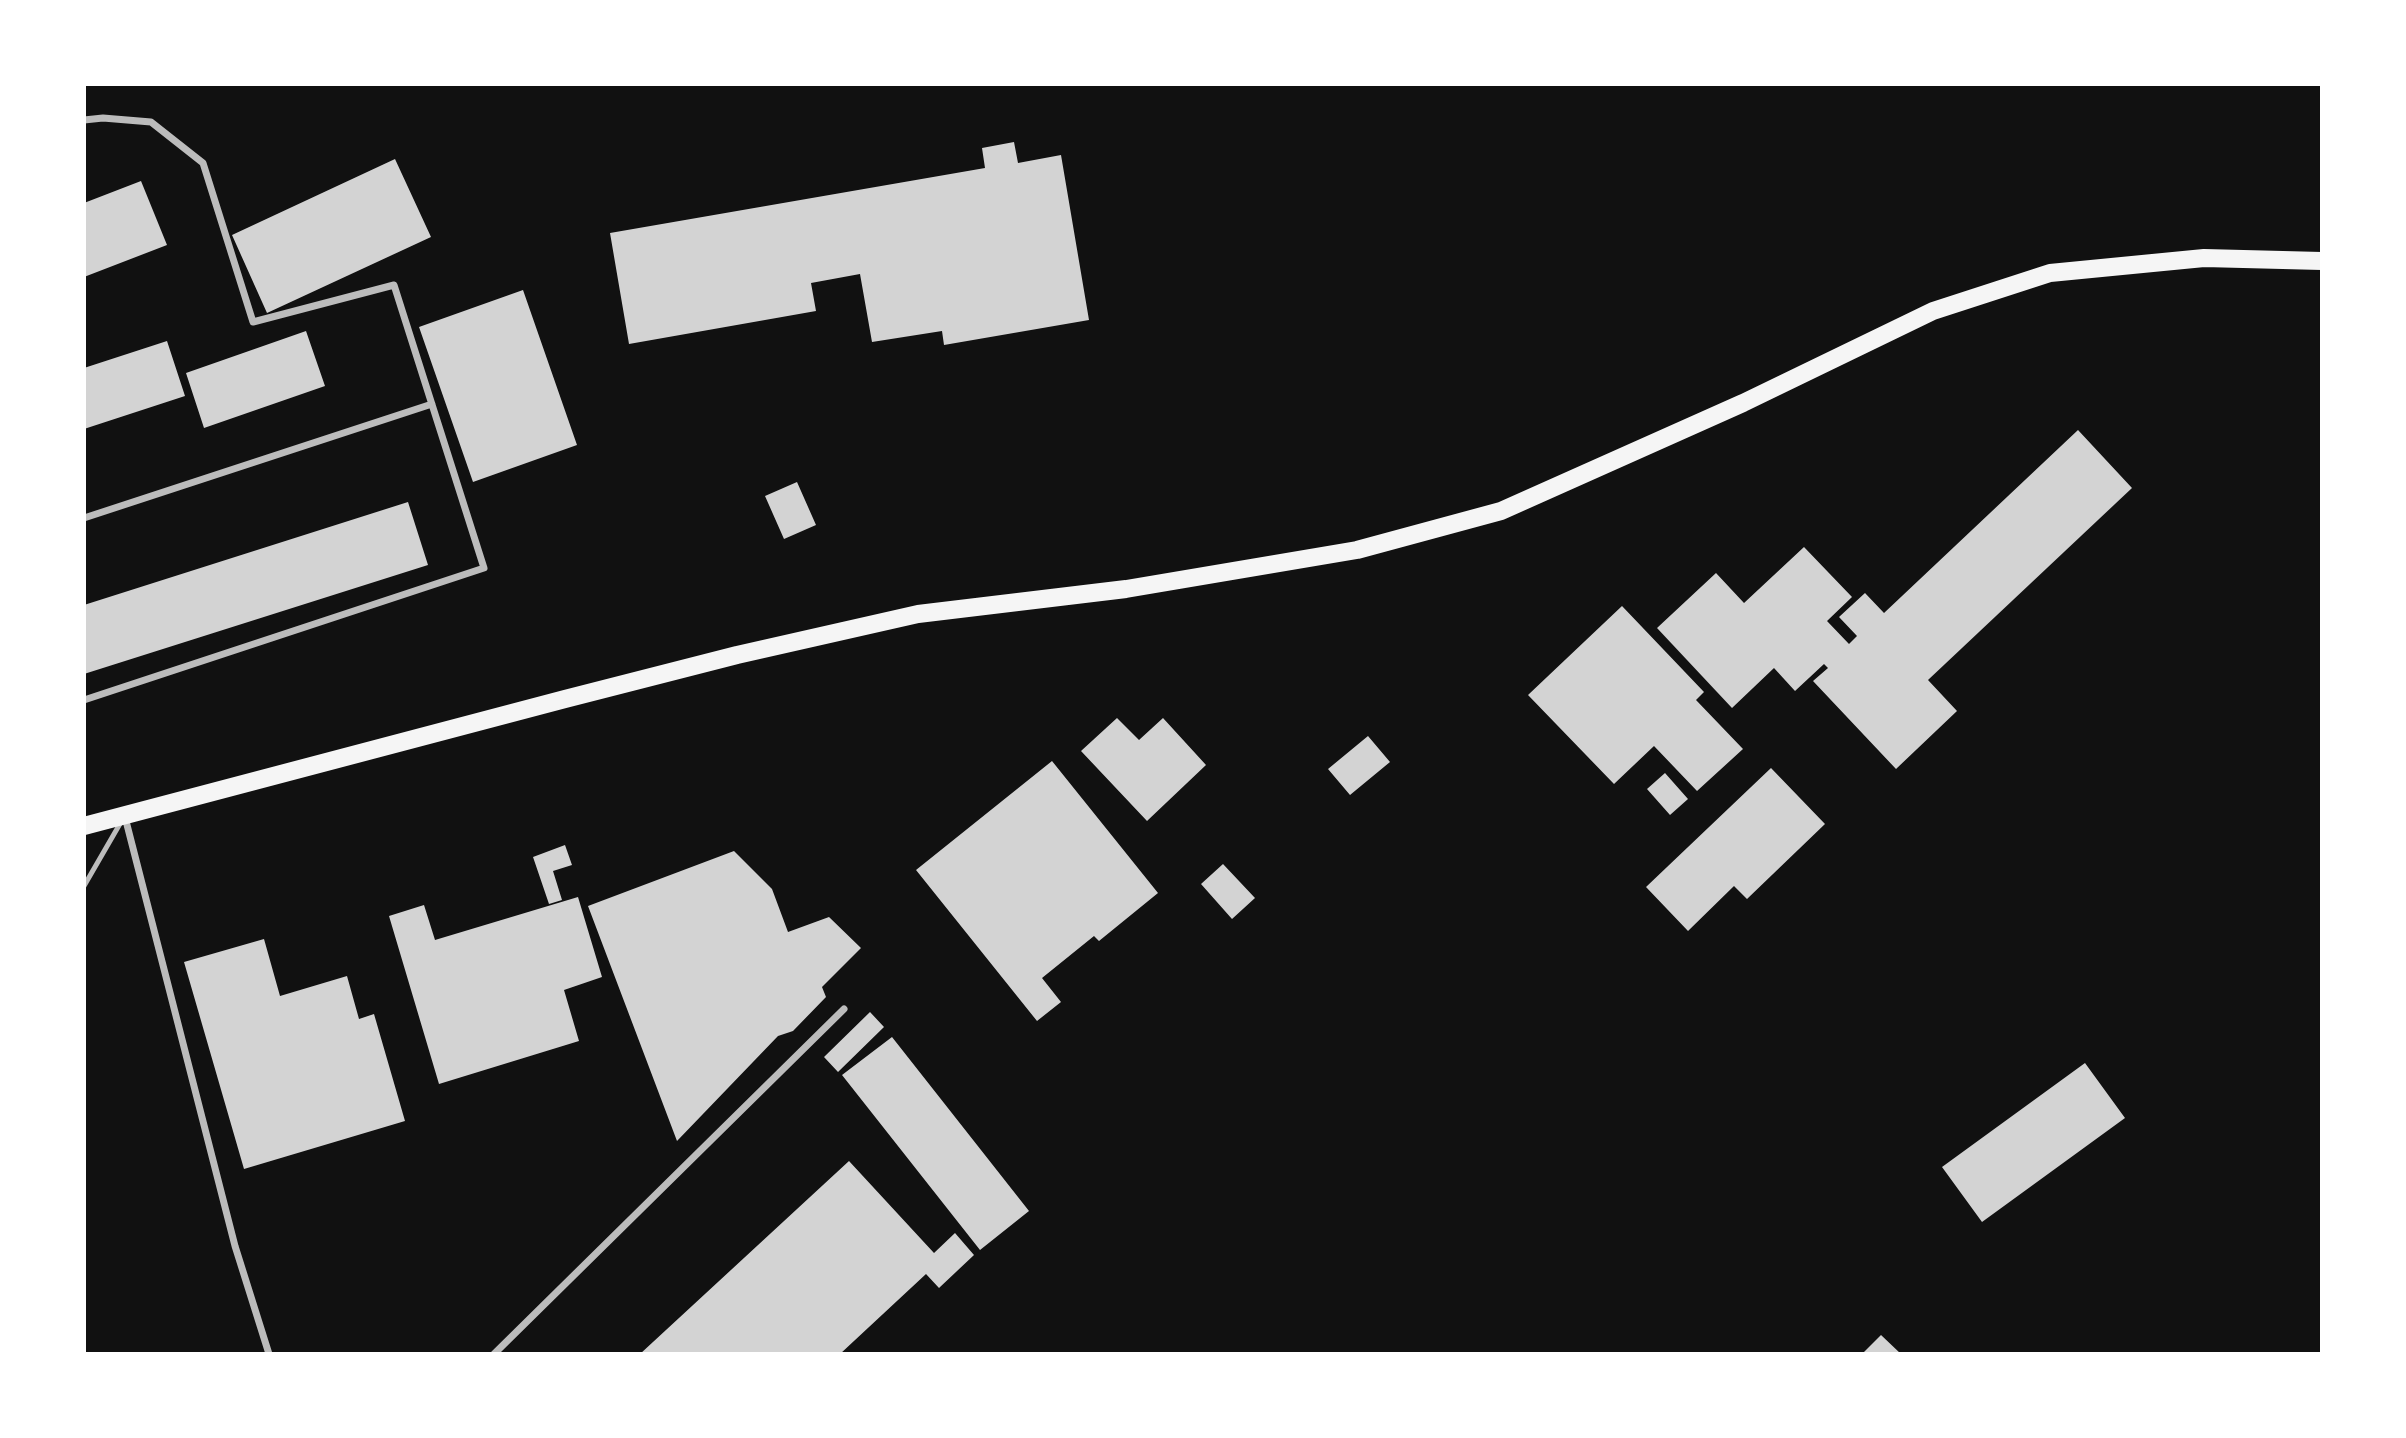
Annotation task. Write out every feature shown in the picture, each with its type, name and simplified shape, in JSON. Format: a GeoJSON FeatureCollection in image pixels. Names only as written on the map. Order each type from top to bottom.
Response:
{"type":"FeatureCollection","features":[{"type":"Feature","properties":{"kind":"main road"},"geometry":{"type":"LineString","coordinates":[[84,826],[618,685],[918,614],[1126,589],[1357,550],[1501,511],[1743,403],[1933,311],[2050,273],[2204,258],[2322,261]]}},
{"type":"Feature","properties":{"kind":"street"},"geometry":{"type":"LineString","coordinates":[[84,120],[103,118],[150,122],[203,163],[253,322],[394,285],[484,568],[84,699]]}},
{"type":"Feature","properties":{"kind":"street"},"geometry":{"type":"LineString","coordinates":[[84,518],[432,404]]}},
{"type":"Feature","properties":{"kind":"street"},"geometry":{"type":"LineString","coordinates":[[125,815],[235,1246],[269,1354]]}},
{"type":"Feature","properties":{"kind":"street"},"geometry":{"type":"LineString","coordinates":[[494,1354],[844,1009]]}},
{"type":"Feature","properties":{"kind":"lane"},"geometry":{"type":"LineString","coordinates":[[84,886],[125,815]]}},
{"type":"Feature","properties":{"kind":"building"},"geometry":{"type":"Polygon","coordinates":[[[1014,142],[1018,163],[1061,155],[1089,320],[944,345],[942,331],[872,342],[860,274],[811,283],[816,311],[629,344],[610,233],[985,168],[982,148],[1014,142]]]}},
{"type":"Feature","properties":{"kind":"building"},"geometry":{"type":"Polygon","coordinates":[[[395,159],[431,237],[267,313],[232,235],[395,159]]]}},
{"type":"Feature","properties":{"kind":"building"},"geometry":{"type":"Polygon","coordinates":[[[141,181],[167,245],[84,277],[84,203],[141,181]]]}},
{"type":"Feature","properties":{"kind":"building"},"geometry":{"type":"Polygon","coordinates":[[[523,290],[577,445],[473,482],[419,327],[523,290]]]}},
{"type":"Feature","properties":{"kind":"building"},"geometry":{"type":"Polygon","coordinates":[[[306,331],[325,386],[204,428],[186,373],[306,331]]]}},
{"type":"Feature","properties":{"kind":"building"},"geometry":{"type":"Polygon","coordinates":[[[167,341],[185,396],[84,429],[84,368],[167,341]]]}},
{"type":"Feature","properties":{"kind":"building"},"geometry":{"type":"Polygon","coordinates":[[[2078,430],[2132,488],[1928,680],[1957,711],[1896,769],[1813,681],[1828,668],[1824,664],[1795,691],[1774,668],[1732,708],[1657,628],[1716,573],[1744,603],[1804,547],[1852,597],[1827,621],[1849,644],[1857,636],[1839,617],[1865,593],[1884,613],[2078,430]]]}},
{"type":"Feature","properties":{"kind":"building"},"geometry":{"type":"Polygon","coordinates":[[[797,482],[816,525],[784,539],[765,496],[797,482]]]}},
{"type":"Feature","properties":{"kind":"building"},"geometry":{"type":"Polygon","coordinates":[[[408,502],[428,565],[84,674],[84,605],[408,502]]]}},
{"type":"Feature","properties":{"kind":"building"},"geometry":{"type":"Polygon","coordinates":[[[1622,606],[1704,692],[1696,700],[1743,749],[1697,791],[1654,746],[1614,784],[1528,695],[1622,606]]]}},
{"type":"Feature","properties":{"kind":"building"},"geometry":{"type":"Polygon","coordinates":[[[1117,718],[1139,740],[1163,718],[1206,765],[1147,821],[1081,751],[1117,718]]]}},
{"type":"Feature","properties":{"kind":"building"},"geometry":{"type":"Polygon","coordinates":[[[1368,736],[1390,762],[1350,795],[1328,769],[1368,736]]]}},
{"type":"Feature","properties":{"kind":"building"},"geometry":{"type":"Polygon","coordinates":[[[1052,761],[1158,893],[1099,941],[1094,936],[1042,978],[1061,1002],[1037,1021],[916,870],[1052,761]]]}},
{"type":"Feature","properties":{"kind":"building"},"geometry":{"type":"Polygon","coordinates":[[[1771,768],[1825,824],[1747,899],[1734,886],[1688,931],[1646,887],[1771,768]]]}},
{"type":"Feature","properties":{"kind":"building"},"geometry":{"type":"Polygon","coordinates":[[[1665,773],[1688,799],[1670,815],[1647,789],[1665,773]]]}},
{"type":"Feature","properties":{"kind":"building"},"geometry":{"type":"Polygon","coordinates":[[[565,845],[572,865],[553,871],[562,900],[549,904],[533,857],[565,845]]]}},
{"type":"Feature","properties":{"kind":"building"},"geometry":{"type":"Polygon","coordinates":[[[734,851],[772,889],[788,932],[829,917],[861,948],[822,987],[826,997],[793,1031],[778,1036],[677,1141],[588,906],[734,851]]]}},
{"type":"Feature","properties":{"kind":"building"},"geometry":{"type":"Polygon","coordinates":[[[1223,864],[1255,898],[1232,919],[1201,884],[1223,864]]]}},
{"type":"Feature","properties":{"kind":"building"},"geometry":{"type":"Polygon","coordinates":[[[578,897],[602,977],[564,990],[579,1041],[439,1084],[389,916],[424,905],[435,940],[578,897]]]}},
{"type":"Feature","properties":{"kind":"building"},"geometry":{"type":"Polygon","coordinates":[[[264,939],[280,996],[347,976],[359,1019],[374,1014],[405,1121],[244,1169],[184,962],[264,939]]]}},
{"type":"Feature","properties":{"kind":"building"},"geometry":{"type":"Polygon","coordinates":[[[870,1012],[884,1027],[838,1072],[824,1057],[870,1012]]]}},
{"type":"Feature","properties":{"kind":"building"},"geometry":{"type":"Polygon","coordinates":[[[892,1037],[1029,1211],[980,1250],[842,1075],[892,1037]]]}},
{"type":"Feature","properties":{"kind":"building"},"geometry":{"type":"Polygon","coordinates":[[[2085,1063],[2125,1118],[1982,1222],[1942,1167],[2085,1063]]]}},
{"type":"Feature","properties":{"kind":"building"},"geometry":{"type":"Polygon","coordinates":[[[849,1161],[934,1253],[955,1233],[974,1255],[939,1288],[926,1274],[840,1354],[640,1354],[849,1161]]]}},
{"type":"Feature","properties":{"kind":"building"},"geometry":{"type":"Polygon","coordinates":[[[1881,1335],[1901,1354],[1862,1354],[1881,1335]]]}}]}
